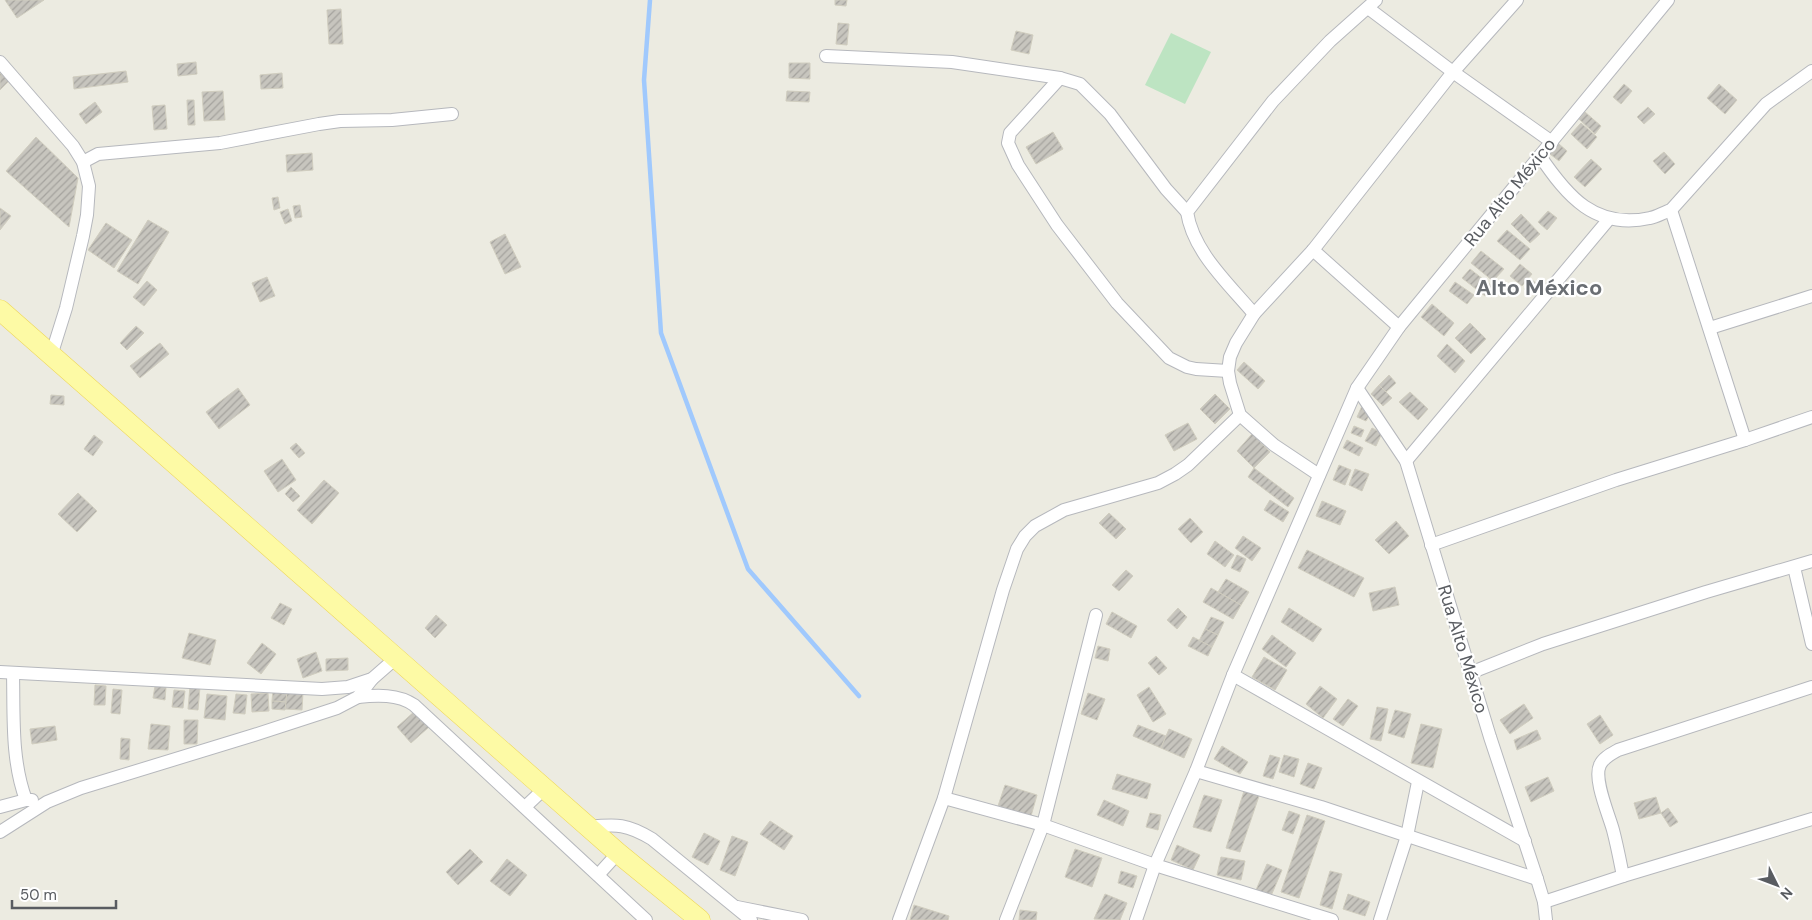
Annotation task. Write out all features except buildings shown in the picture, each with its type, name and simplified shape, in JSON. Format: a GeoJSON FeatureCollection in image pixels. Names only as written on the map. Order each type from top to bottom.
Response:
{"type":"FeatureCollection","features":[{"type":"Feature","properties":{"kind":"main road"},"geometry":{"type":"LineString","coordinates":[[0,310],[618,853],[700,920]]}},
{"type":"Feature","properties":{"kind":"street"},"geometry":{"type":"LineString","coordinates":[[1319,475],[1274,445],[1240,415],[1230,383],[1228,371],[1230,357],[1236,343],[1254,314],[1313,250],[1453,72],[1517,0]]}},
{"type":"Feature","properties":{"kind":"street","name":"Rua Alto México"},"geometry":{"type":"LineString","coordinates":[[1136,920],[1155,865],[1196,771],[1232,676],[1357,388],[1399,327],[1668,0]]}},
{"type":"Feature","properties":{"kind":"street"},"geometry":{"type":"LineString","coordinates":[[1187,212],[1274,101],[1330,41],[1372,4],[1453,72],[1552,142]]}},
{"type":"Feature","properties":{"kind":"street"},"geometry":{"type":"LineString","coordinates":[[826,56],[952,62],[1060,78],[1080,84],[1110,114],[1166,189],[1187,212],[1190,227],[1208,259],[1254,314]]}},
{"type":"Feature","properties":{"kind":"street"},"geometry":{"type":"LineString","coordinates":[[0,62],[73,146],[84,162],[88,186],[87,215],[66,308],[51,356]]}},
{"type":"Feature","properties":{"kind":"street"},"geometry":{"type":"LineString","coordinates":[[1540,156],[1568,194],[1586,209],[1609,219],[1650,218],[1671,210],[1766,104],[1812,71]]}},
{"type":"Feature","properties":{"kind":"street"},"geometry":{"type":"LineString","coordinates":[[1060,78],[1010,134],[1008,143],[1018,164],[1057,225],[1117,303],[1169,358],[1187,367],[1196,369],[1228,371]]}},
{"type":"Feature","properties":{"kind":"street"},"geometry":{"type":"LineString","coordinates":[[84,162],[92,156],[103,153],[220,143],[318,124],[452,114]]}},
{"type":"Feature","properties":{"kind":"street"},"geometry":{"type":"LineString","coordinates":[[1671,210],[1745,440]]}},
{"type":"Feature","properties":{"kind":"street"},"geometry":{"type":"LineString","coordinates":[[1406,461],[1609,219]]}},
{"type":"Feature","properties":{"kind":"street"},"geometry":{"type":"LineString","coordinates":[[1313,250],[1399,327]]}},
{"type":"Feature","properties":{"kind":"street"},"geometry":{"type":"LineString","coordinates":[[1710,328],[1812,296]]}},
{"type":"Feature","properties":{"kind":"street","name":"Rua Alto México"},"geometry":{"type":"LineString","coordinates":[[1357,388],[1406,461],[1470,673],[1537,879],[1544,902],[1546,920]]}},
{"type":"Feature","properties":{"kind":"street"},"geometry":{"type":"LineString","coordinates":[[899,920],[944,798],[1003,590],[1018,549],[1025,536],[1035,526],[1064,510],[1158,483],[1175,474],[1188,465],[1240,415]]}},
{"type":"Feature","properties":{"kind":"street"},"geometry":{"type":"LineString","coordinates":[[1431,545],[1616,480],[1812,417]]}},
{"type":"Feature","properties":{"kind":"street"},"geometry":{"type":"LineString","coordinates":[[1470,673],[1552,641],[1706,592],[1812,561]]}},
{"type":"Feature","properties":{"kind":"street"},"geometry":{"type":"LineString","coordinates":[[1794,567],[1812,644]]}},
{"type":"Feature","properties":{"kind":"street"},"geometry":{"type":"LineString","coordinates":[[1006,920],[1043,825],[1096,615]]}},
{"type":"Feature","properties":{"kind":"street"},"geometry":{"type":"LineString","coordinates":[[358,697],[372,679],[396,658]]}},
{"type":"Feature","properties":{"kind":"street"},"geometry":{"type":"LineString","coordinates":[[0,672],[322,689],[348,687],[372,679]]}},
{"type":"Feature","properties":{"kind":"street"},"geometry":{"type":"LineString","coordinates":[[13,673],[14,735],[20,781],[26,800]]}},
{"type":"Feature","properties":{"kind":"street"},"geometry":{"type":"LineString","coordinates":[[1232,676],[1525,841]]}},
{"type":"Feature","properties":{"kind":"street"},"geometry":{"type":"LineString","coordinates":[[1623,876],[1613,828],[1602,796],[1598,773],[1603,760],[1618,750],[1812,687]]}},
{"type":"Feature","properties":{"kind":"street"},"geometry":{"type":"LineString","coordinates":[[0,832],[47,802],[81,788],[254,736],[337,708],[358,697],[381,695],[408,701],[646,920]]}},
{"type":"Feature","properties":{"kind":"street"},"geometry":{"type":"LineString","coordinates":[[1196,771],[1321,807],[1537,879]]}},
{"type":"Feature","properties":{"kind":"street"},"geometry":{"type":"LineString","coordinates":[[1380,920],[1408,836],[1418,782]]}},
{"type":"Feature","properties":{"kind":"street"},"geometry":{"type":"LineString","coordinates":[[525,807],[545,788]]}},
{"type":"Feature","properties":{"kind":"street"},"geometry":{"type":"LineString","coordinates":[[944,798],[1043,825],[1155,865],[1332,920]]}},
{"type":"Feature","properties":{"kind":"street"},"geometry":{"type":"LineString","coordinates":[[0,807],[26,800],[47,802]]}},
{"type":"Feature","properties":{"kind":"street"},"geometry":{"type":"LineString","coordinates":[[1544,902],[1812,819]]}},
{"type":"Feature","properties":{"kind":"street"},"geometry":{"type":"LineString","coordinates":[[589,827],[622,826],[639,831],[750,919]]}},
{"type":"Feature","properties":{"kind":"street"},"geometry":{"type":"LineString","coordinates":[[598,876],[618,853]]}},
{"type":"Feature","properties":{"kind":"street"},"geometry":{"type":"LineString","coordinates":[[737,907],[802,920]]}},
{"type":"Feature","properties":{"kind":"green space"},"geometry":{"type":"Polygon","coordinates":[[[1171,33],[1211,52],[1185,104],[1145,85],[1171,33]]]}},
{"type":"Feature","properties":{"kind":"waterway"},"geometry":{"type":"LineString","coordinates":[[650,0],[644,80],[661,333],[748,569],[859,696]]}},
{"type":"Feature","properties":{"kind":"district","name":"Alto México"},"geometry":{"type":"Point","coordinates":[1539,287]}}]}
